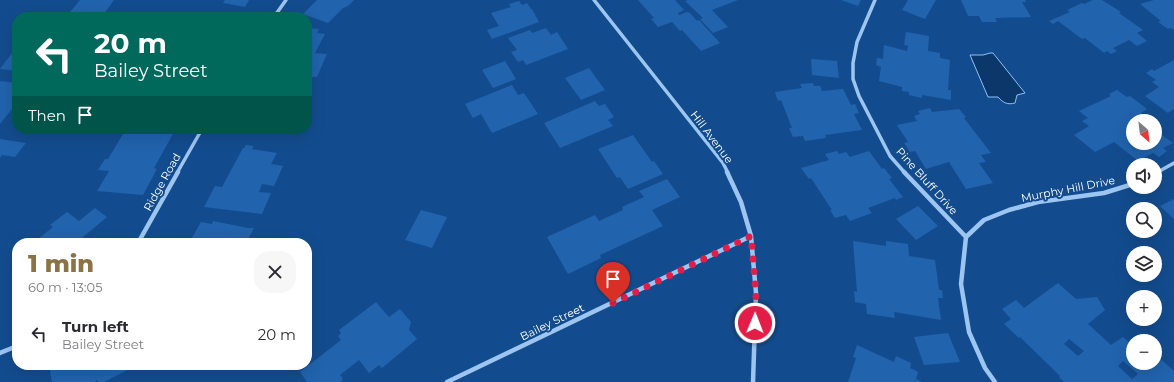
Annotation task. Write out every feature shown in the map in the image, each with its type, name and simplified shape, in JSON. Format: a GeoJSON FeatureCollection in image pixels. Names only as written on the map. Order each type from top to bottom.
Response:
{"type":"FeatureCollection","features":[{"type":"Feature","properties":{"kind":"street"},"geometry":{"type":"LineString","coordinates":[[278,12],[286,0]]}},
{"type":"Feature","properties":{"kind":"street","name":"Hill Avenue"},"geometry":{"type":"LineString","coordinates":[[594,0],[723,163],[741,202],[751,236],[756,294],[753,382]]}},
{"type":"Feature","properties":{"kind":"street","name":"Pine Bluff Drive"},"geometry":{"type":"LineString","coordinates":[[875,0],[857,42],[853,63],[853,79],[859,96],[890,156],[915,185],[966,237]]}},
{"type":"Feature","properties":{"kind":"street","name":"Ridge Road"},"geometry":{"type":"LineString","coordinates":[[141,238],[199,134]]}},
{"type":"Feature","properties":{"kind":"street"},"geometry":{"type":"LineString","coordinates":[[1162,170],[1174,163]]}},
{"type":"Feature","properties":{"kind":"street","name":"Murphy Hill Drive"},"geometry":{"type":"LineString","coordinates":[[966,237],[984,220],[1009,210],[1038,202],[1104,193],[1126,186]]}},
{"type":"Feature","properties":{"kind":"street","name":"Bailey Street"},"geometry":{"type":"LineString","coordinates":[[447,382],[751,236]]}},
{"type":"Feature","properties":{"kind":"street"},"geometry":{"type":"LineString","coordinates":[[966,237],[961,284],[969,332],[985,368],[995,382]]}},
{"type":"Feature","properties":{"kind":"street"},"geometry":{"type":"LineString","coordinates":[[0,352],[12,348]]}},
{"type":"Feature","properties":{"kind":"water"},"geometry":{"type":"Polygon","coordinates":[[[993,53],[1025,93],[1017,95],[1015,103],[1006,103],[998,97],[988,97],[970,55],[983,55],[993,53]]]}},
{"type":"Feature","properties":{"kind":"building"},"geometry":{"type":"Polygon","coordinates":[[[80,0],[114,0],[106,12],[70,12],[80,0]]]}},
{"type":"Feature","properties":{"kind":"building"},"geometry":{"type":"Polygon","coordinates":[[[225,0],[249,0],[245,7],[223,3],[225,0]]]}},
{"type":"Feature","properties":{"kind":"building"},"geometry":{"type":"Polygon","coordinates":[[[317,0],[354,0],[348,6],[343,8],[328,23],[312,17],[312,12],[305,12],[317,0]]]}},
{"type":"Feature","properties":{"kind":"building"},"geometry":{"type":"Polygon","coordinates":[[[638,0],[675,0],[684,10],[678,13],[679,15],[687,12],[690,13],[697,21],[699,20],[720,43],[701,51],[682,30],[680,31],[672,22],[658,27],[651,19],[654,18],[638,0]]]}},
{"type":"Feature","properties":{"kind":"building"},"geometry":{"type":"Polygon","coordinates":[[[738,0],[712,10],[728,27],[713,33],[700,19],[703,18],[685,1],[738,0]]]}},
{"type":"Feature","properties":{"kind":"building"},"geometry":{"type":"Polygon","coordinates":[[[841,0],[861,0],[858,6],[841,0]]]}},
{"type":"Feature","properties":{"kind":"building"},"geometry":{"type":"Polygon","coordinates":[[[908,0],[936,0],[925,19],[902,10],[908,0]]]}},
{"type":"Feature","properties":{"kind":"building"},"geometry":{"type":"Polygon","coordinates":[[[961,0],[1025,0],[1026,2],[1022,2],[1031,17],[995,18],[997,22],[982,22],[979,16],[968,16],[961,0]]]}},
{"type":"Feature","properties":{"kind":"building"},"geometry":{"type":"Polygon","coordinates":[[[1093,0],[1102,0],[1121,12],[1119,13],[1143,30],[1137,33],[1147,41],[1137,46],[1129,40],[1113,48],[1117,51],[1111,54],[1107,51],[1104,53],[1085,38],[1082,39],[1058,21],[1053,24],[1049,21],[1070,12],[1067,10],[1093,0]]]}},
{"type":"Feature","properties":{"kind":"building"},"geometry":{"type":"Polygon","coordinates":[[[1154,0],[1174,0],[1174,30],[1171,28],[1168,29],[1158,22],[1161,21],[1140,4],[1154,0]]]}},
{"type":"Feature","properties":{"kind":"building"},"geometry":{"type":"Polygon","coordinates":[[[519,1],[522,5],[527,3],[539,22],[492,39],[487,30],[499,26],[491,13],[511,7],[509,4],[519,1]]]}},
{"type":"Feature","properties":{"kind":"building"},"geometry":{"type":"Polygon","coordinates":[[[312,28],[319,29],[317,33],[325,34],[315,53],[327,54],[317,77],[312,77],[312,28]]]}},
{"type":"Feature","properties":{"kind":"building"},"geometry":{"type":"Polygon","coordinates":[[[546,28],[551,35],[557,32],[568,49],[526,65],[523,60],[518,62],[511,52],[517,50],[508,38],[530,30],[532,33],[546,28]]]}},
{"type":"Feature","properties":{"kind":"building"},"geometry":{"type":"Polygon","coordinates":[[[906,32],[929,36],[928,51],[940,53],[940,58],[950,60],[948,90],[951,90],[951,100],[922,95],[922,98],[909,95],[909,92],[902,91],[902,87],[879,81],[881,67],[876,65],[877,58],[883,59],[884,45],[907,51],[908,46],[904,45],[906,32]]]}},
{"type":"Feature","properties":{"kind":"building"},"geometry":{"type":"Polygon","coordinates":[[[12,53],[12,70],[0,69],[12,53]]]}},
{"type":"Feature","properties":{"kind":"building"},"geometry":{"type":"Polygon","coordinates":[[[811,59],[837,61],[839,78],[812,75],[811,59]]]}},
{"type":"Feature","properties":{"kind":"building"},"geometry":{"type":"Polygon","coordinates":[[[1174,60],[1174,109],[1168,113],[1145,96],[1159,87],[1152,82],[1156,80],[1146,73],[1152,69],[1154,71],[1174,60]]]}},
{"type":"Feature","properties":{"kind":"building"},"geometry":{"type":"Polygon","coordinates":[[[505,61],[516,79],[493,88],[482,70],[505,61]]]}},
{"type":"Feature","properties":{"kind":"building"},"geometry":{"type":"Polygon","coordinates":[[[589,68],[605,90],[581,100],[565,78],[589,68]]]}},
{"type":"Feature","properties":{"kind":"building"},"geometry":{"type":"Polygon","coordinates":[[[0,82],[12,82],[12,109],[0,124],[0,82]]]}},
{"type":"Feature","properties":{"kind":"building"},"geometry":{"type":"Polygon","coordinates":[[[813,83],[814,86],[820,86],[822,91],[843,89],[851,105],[855,104],[859,113],[854,114],[862,130],[825,135],[826,138],[805,141],[803,136],[793,137],[789,128],[792,128],[781,100],[778,101],[775,92],[802,88],[800,84],[813,83]]]}},
{"type":"Feature","properties":{"kind":"building"},"geometry":{"type":"Polygon","coordinates":[[[512,85],[518,95],[524,93],[538,114],[492,133],[481,114],[473,118],[465,104],[512,85]]]}},
{"type":"Feature","properties":{"kind":"building"},"geometry":{"type":"Polygon","coordinates":[[[1117,90],[1127,97],[1130,96],[1147,109],[1141,113],[1142,114],[1126,114],[1126,150],[1162,150],[1162,135],[1173,143],[1163,148],[1167,151],[1159,157],[1153,153],[1144,158],[1134,158],[1114,142],[1095,152],[1074,135],[1089,126],[1082,121],[1088,118],[1079,111],[1111,96],[1109,94],[1117,90]]]}},
{"type":"Feature","properties":{"kind":"building"},"geometry":{"type":"Polygon","coordinates":[[[595,101],[599,106],[605,104],[614,117],[608,120],[613,126],[560,148],[544,123],[595,101]]]}},
{"type":"Feature","properties":{"kind":"building"},"geometry":{"type":"Polygon","coordinates":[[[930,108],[932,112],[959,109],[966,117],[964,118],[991,153],[981,155],[986,162],[979,163],[993,183],[966,189],[949,162],[926,169],[915,151],[910,152],[904,143],[908,142],[897,125],[917,121],[914,116],[920,114],[918,111],[930,108]]]}},
{"type":"Feature","properties":{"kind":"building"},"geometry":{"type":"Polygon","coordinates":[[[123,134],[173,134],[154,168],[157,169],[143,195],[97,191],[109,171],[98,170],[105,159],[108,159],[123,134]]]}},
{"type":"Feature","properties":{"kind":"building"},"geometry":{"type":"Polygon","coordinates":[[[633,135],[652,162],[654,161],[663,174],[628,189],[620,177],[617,178],[598,149],[633,135]]]}},
{"type":"Feature","properties":{"kind":"building"},"geometry":{"type":"Polygon","coordinates":[[[0,139],[26,143],[15,157],[2,155],[0,158],[0,139]]]}},
{"type":"Feature","properties":{"kind":"building"},"geometry":{"type":"Polygon","coordinates":[[[246,145],[254,146],[252,149],[277,153],[271,164],[283,166],[274,186],[262,184],[259,192],[271,193],[262,214],[204,207],[215,186],[222,187],[246,145]]]}},
{"type":"Feature","properties":{"kind":"building"},"geometry":{"type":"Polygon","coordinates":[[[837,151],[839,154],[846,152],[850,157],[869,151],[882,169],[884,168],[892,178],[889,179],[903,197],[896,200],[895,198],[868,208],[872,213],[850,221],[846,215],[835,218],[830,210],[832,210],[811,178],[809,179],[801,168],[829,160],[825,154],[837,151]]]}},
{"type":"Feature","properties":{"kind":"building"},"geometry":{"type":"Polygon","coordinates":[[[667,179],[680,197],[652,210],[663,226],[600,255],[601,258],[568,274],[547,237],[595,215],[599,221],[623,210],[622,207],[644,197],[639,191],[667,179]]]}},
{"type":"Feature","properties":{"kind":"building"},"geometry":{"type":"Polygon","coordinates":[[[1174,199],[1174,219],[1162,208],[1162,205],[1174,199]]]}},
{"type":"Feature","properties":{"kind":"building"},"geometry":{"type":"Polygon","coordinates":[[[918,206],[938,226],[916,240],[896,219],[918,206]]]}},
{"type":"Feature","properties":{"kind":"building"},"geometry":{"type":"Polygon","coordinates":[[[95,208],[107,217],[82,238],[39,238],[53,227],[50,225],[67,212],[79,221],[95,208]]]}},
{"type":"Feature","properties":{"kind":"building"},"geometry":{"type":"Polygon","coordinates":[[[421,210],[447,217],[432,248],[405,240],[421,210]]]}},
{"type":"Feature","properties":{"kind":"building"},"geometry":{"type":"Polygon","coordinates":[[[213,221],[254,228],[249,238],[192,238],[201,222],[212,224],[213,221]]]}},
{"type":"Feature","properties":{"kind":"building"},"geometry":{"type":"Polygon","coordinates":[[[853,241],[886,246],[886,241],[908,244],[909,256],[935,260],[939,290],[942,290],[943,298],[938,298],[941,320],[894,312],[895,318],[867,314],[866,304],[855,302],[854,291],[857,292],[853,241]]]}},
{"type":"Feature","properties":{"kind":"building"},"geometry":{"type":"Polygon","coordinates":[[[1058,283],[1076,299],[1097,297],[1105,310],[1088,324],[1111,345],[1123,337],[1126,340],[1126,364],[1123,361],[1118,366],[1132,379],[1138,374],[1133,370],[1162,370],[1162,360],[1174,371],[1174,382],[1064,382],[1059,377],[1060,376],[1020,337],[1019,338],[1004,324],[1011,319],[1002,309],[1016,300],[1024,308],[1058,283]],[[1069,339],[1064,344],[1078,356],[1084,351],[1069,339]]]}},
{"type":"Feature","properties":{"kind":"building"},"geometry":{"type":"Polygon","coordinates":[[[376,302],[389,317],[400,309],[411,322],[409,330],[417,339],[382,368],[379,365],[369,373],[359,360],[340,375],[343,378],[341,382],[307,382],[300,372],[303,370],[312,370],[312,363],[341,340],[338,336],[341,333],[339,330],[376,302]]]}},
{"type":"Feature","properties":{"kind":"building"},"geometry":{"type":"Polygon","coordinates":[[[948,333],[960,362],[924,365],[914,337],[948,333]]]}},
{"type":"Feature","properties":{"kind":"building"},"geometry":{"type":"Polygon","coordinates":[[[857,345],[894,362],[896,356],[911,363],[910,368],[918,372],[916,379],[922,382],[848,382],[856,358],[853,357],[857,345]]]}},
{"type":"Feature","properties":{"kind":"building"},"geometry":{"type":"Polygon","coordinates":[[[50,370],[127,370],[104,382],[98,382],[98,380],[94,382],[52,382],[50,370]]]}},
{"type":"Feature","properties":{"kind":"route"},"geometry":{"type":"LineString","coordinates":[[613,303],[751,236],[756,294],[755,323]]}}]}
